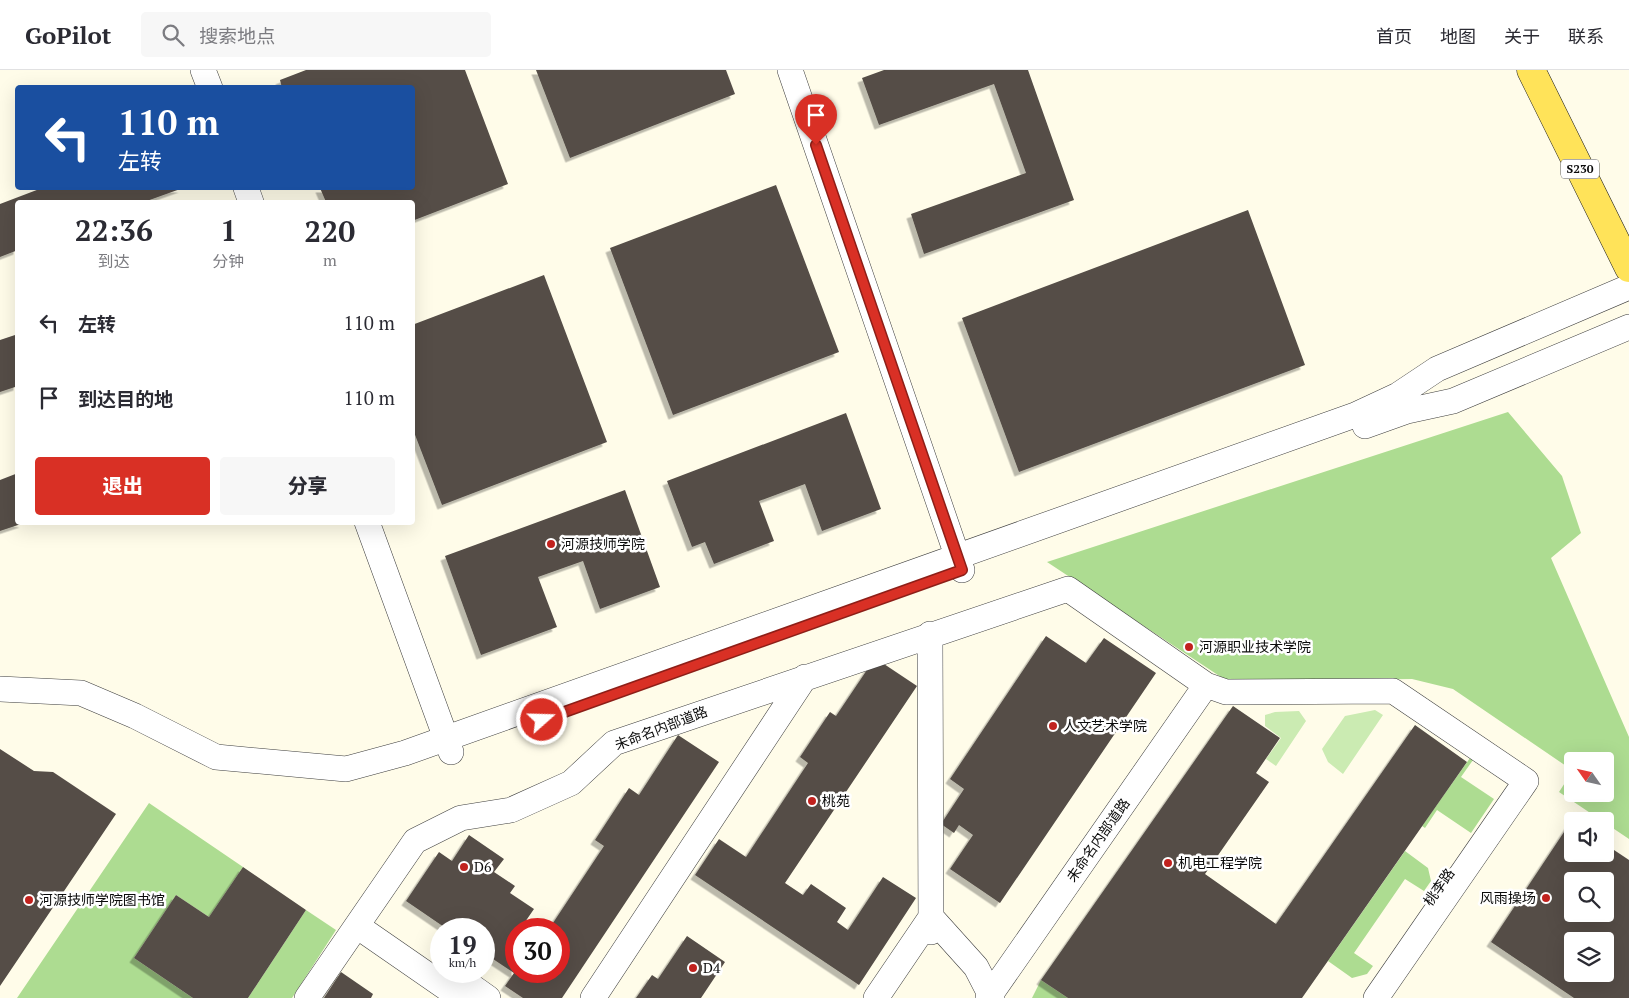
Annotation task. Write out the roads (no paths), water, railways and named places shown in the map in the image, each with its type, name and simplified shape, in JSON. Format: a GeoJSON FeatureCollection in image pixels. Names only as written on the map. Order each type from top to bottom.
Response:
{"type":"FeatureCollection","features":[{"type":"Feature","properties":{"kind":"main road","name":"S230"},"geometry":{"type":"LineString","coordinates":[[1530,70],[1629,268]]}},
{"type":"Feature","properties":{"kind":"street"},"geometry":{"type":"LineString","coordinates":[[203,70],[209,85]]}},
{"type":"Feature","properties":{"kind":"street"},"geometry":{"type":"LineString","coordinates":[[790,70],[960,563]]}},
{"type":"Feature","properties":{"kind":"street"},"geometry":{"type":"LineString","coordinates":[[960,563],[1355,415],[1398,394],[1437,369],[1629,287]]}},
{"type":"Feature","properties":{"kind":"street"},"geometry":{"type":"LineString","coordinates":[[0,706],[36,705],[86,708],[182,757],[218,772],[352,785],[448,745],[960,563],[1407,411],[1453,401],[1629,327]]}},
{"type":"Feature","properties":{"kind":"street"},"geometry":{"type":"LineString","coordinates":[[369,525],[448,745]]}},
{"type":"Feature","properties":{"kind":"street","name":"未命名内部道路"},"geometry":{"type":"LineString","coordinates":[[307,998],[415,841],[461,818],[511,810],[572,783],[614,743],[930,634],[1068,589],[1206,685],[1226,692],[1393,691],[1521,778]]}},
{"type":"Feature","properties":{"kind":"street"},"geometry":{"type":"LineString","coordinates":[[886,998],[931,924],[930,634]]}},
{"type":"Feature","properties":{"kind":"street"},"geometry":{"type":"LineString","coordinates":[[576,998],[796,680]]}},
{"type":"Feature","properties":{"kind":"street"},"geometry":{"type":"LineString","coordinates":[[593,998],[796,680]]}},
{"type":"Feature","properties":{"kind":"street","name":"未命名内部道路"},"geometry":{"type":"LineString","coordinates":[[931,924],[969,976],[988,997],[1206,685]]}},
{"type":"Feature","properties":{"kind":"street"},"geometry":{"type":"LineString","coordinates":[[0,690],[80,693],[135,716],[216,757],[346,769],[406,752],[448,745]]}},
{"type":"Feature","properties":{"kind":"street","name":"桃李路"},"geometry":{"type":"LineString","coordinates":[[1361,998],[1521,778]]}},
{"type":"Feature","properties":{"kind":"street","name":"桃李路"},"geometry":{"type":"LineString","coordinates":[[1376,998],[1521,778]]}},
{"type":"Feature","properties":{"kind":"street"},"geometry":{"type":"LineString","coordinates":[[361,919],[430,959]]}},
{"type":"Feature","properties":{"kind":"street"},"geometry":{"type":"LineString","coordinates":[[361,919],[461,998]]}},
{"type":"Feature","properties":{"kind":"street"},"geometry":{"type":"LineString","coordinates":[[876,998],[931,924]]}},
{"type":"Feature","properties":{"kind":"street"},"geometry":{"type":"LineString","coordinates":[[467,983],[488,998]]}},
{"type":"Feature","properties":{"kind":"place","name":"河源技师学院"},"geometry":{"type":"Point","coordinates":[551,544]}},
{"type":"Feature","properties":{"kind":"place","name":"河源职业技术学院"},"geometry":{"type":"Point","coordinates":[1189,647]}},
{"type":"Feature","properties":{"kind":"place","name":"人文艺术学院"},"geometry":{"type":"Point","coordinates":[1053,726]}},
{"type":"Feature","properties":{"kind":"place","name":"桃苑"},"geometry":{"type":"Point","coordinates":[812,801]}},
{"type":"Feature","properties":{"kind":"place","name":"机电工程学院"},"geometry":{"type":"Point","coordinates":[1168,863]}},
{"type":"Feature","properties":{"kind":"place","name":"D6"},"geometry":{"type":"Point","coordinates":[464,867]}},
{"type":"Feature","properties":{"kind":"place","name":"风雨操场"},"geometry":{"type":"Point","coordinates":[1546,898]}},
{"type":"Feature","properties":{"kind":"place","name":"河源技师学院图书馆"},"geometry":{"type":"Point","coordinates":[29,900]}},
{"type":"Feature","properties":{"kind":"place","name":"D4"},"geometry":{"type":"Point","coordinates":[693,968]}}]}
